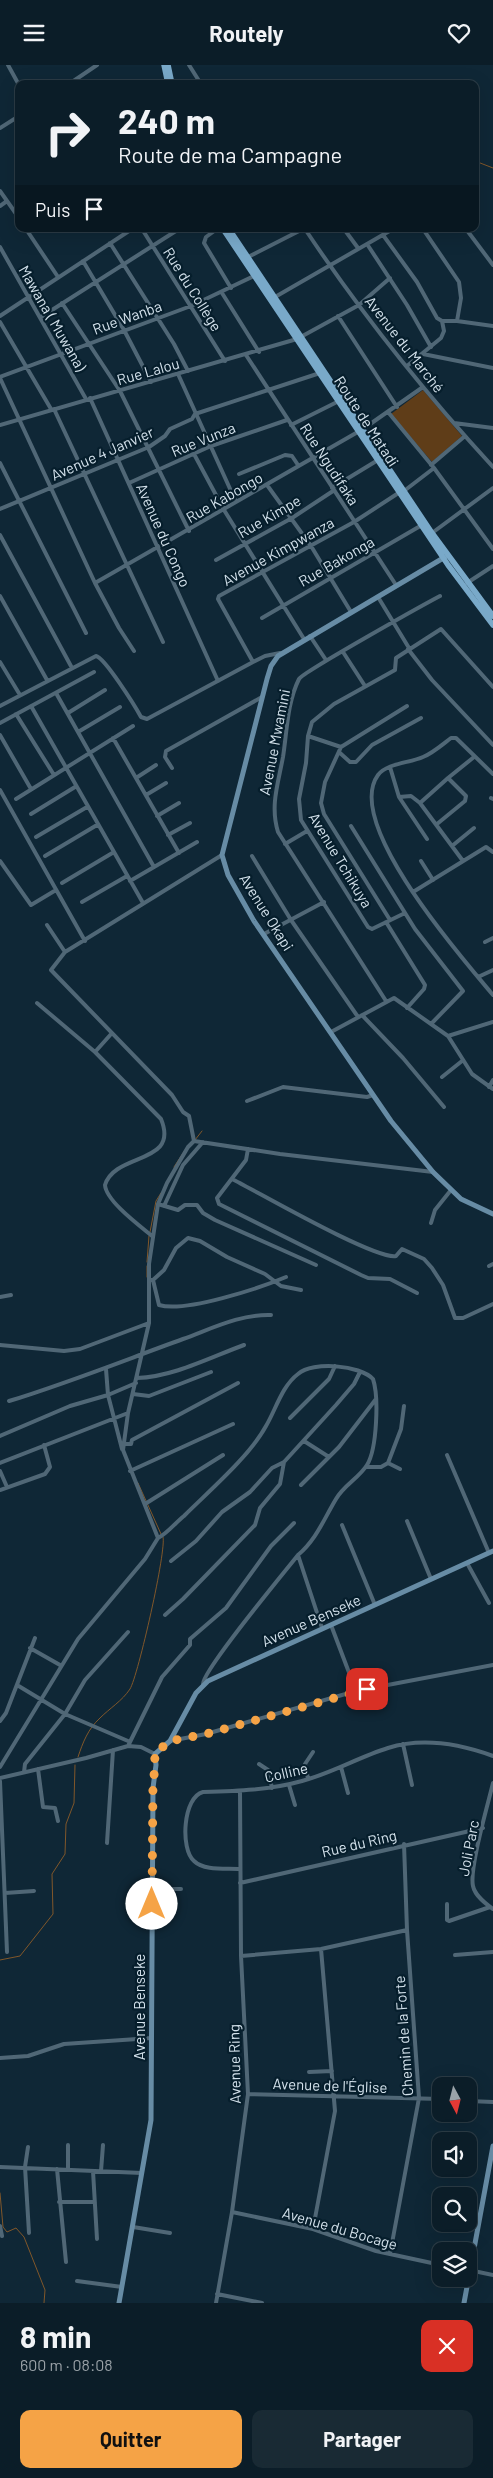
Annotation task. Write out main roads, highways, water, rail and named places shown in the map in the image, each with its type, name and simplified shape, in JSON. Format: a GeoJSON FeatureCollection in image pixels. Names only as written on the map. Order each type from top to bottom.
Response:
{"type":"FeatureCollection","features":[{"type":"Feature","properties":{"kind":"main road"},"geometry":{"type":"LineString","coordinates":[[164,65],[167,80]]}},
{"type":"Feature","properties":{"kind":"main road"},"geometry":{"type":"LineString","coordinates":[[168,65],[171,80]]}},
{"type":"Feature","properties":{"kind":"main road","name":"Route de Matadi"},"geometry":{"type":"LineString","coordinates":[[229,232],[248,257],[257,275],[275,297],[320,373],[361,430],[378,460],[386,468]]}},
{"type":"Feature","properties":{"kind":"main road","name":"Route de Matadi"},"geometry":{"type":"LineString","coordinates":[[229,232],[493,625]]}},
{"type":"Feature","properties":{"kind":"main road","name":"Route de Matadi"},"geometry":{"type":"LineString","coordinates":[[402,491],[422,525],[493,616]]}},
{"type":"Feature","properties":{"kind":"waterway"},"geometry":{"type":"LineString","coordinates":[[479,163],[493,168]]}},
{"type":"Feature","properties":{"kind":"waterway"},"geometry":{"type":"LineString","coordinates":[[195,1140],[202,1131]]}},
{"type":"Feature","properties":{"kind":"waterway"},"geometry":{"type":"LineString","coordinates":[[174,1167],[185,1150]]}},
{"type":"Feature","properties":{"kind":"waterway"},"geometry":{"type":"LineString","coordinates":[[150,1232],[156,1201],[161,1193]]}},
{"type":"Feature","properties":{"kind":"waterway"},"geometry":{"type":"LineString","coordinates":[[147,1262],[149,1236]]}},
{"type":"Feature","properties":{"kind":"waterway"},"geometry":{"type":"LineString","coordinates":[[147,1266],[147,1277]]}},
{"type":"Feature","properties":{"kind":"waterway"},"geometry":{"type":"LineString","coordinates":[[138,1483],[161,1534]]}},
{"type":"Feature","properties":{"kind":"waterway"},"geometry":{"type":"LineString","coordinates":[[78,1757],[89,1731],[127,1693],[134,1679],[161,1564],[163,1537]]}},
{"type":"Feature","properties":{"kind":"waterway"},"geometry":{"type":"LineString","coordinates":[[0,1960],[20,1956],[53,1914],[52,1874],[65,1854],[66,1824],[74,1803],[75,1765]]}},
{"type":"Feature","properties":{"kind":"waterway"},"geometry":{"type":"LineString","coordinates":[[0,2193],[3,2227],[7,2232],[16,2228],[24,2237],[45,2290],[44,2303]]}}]}
